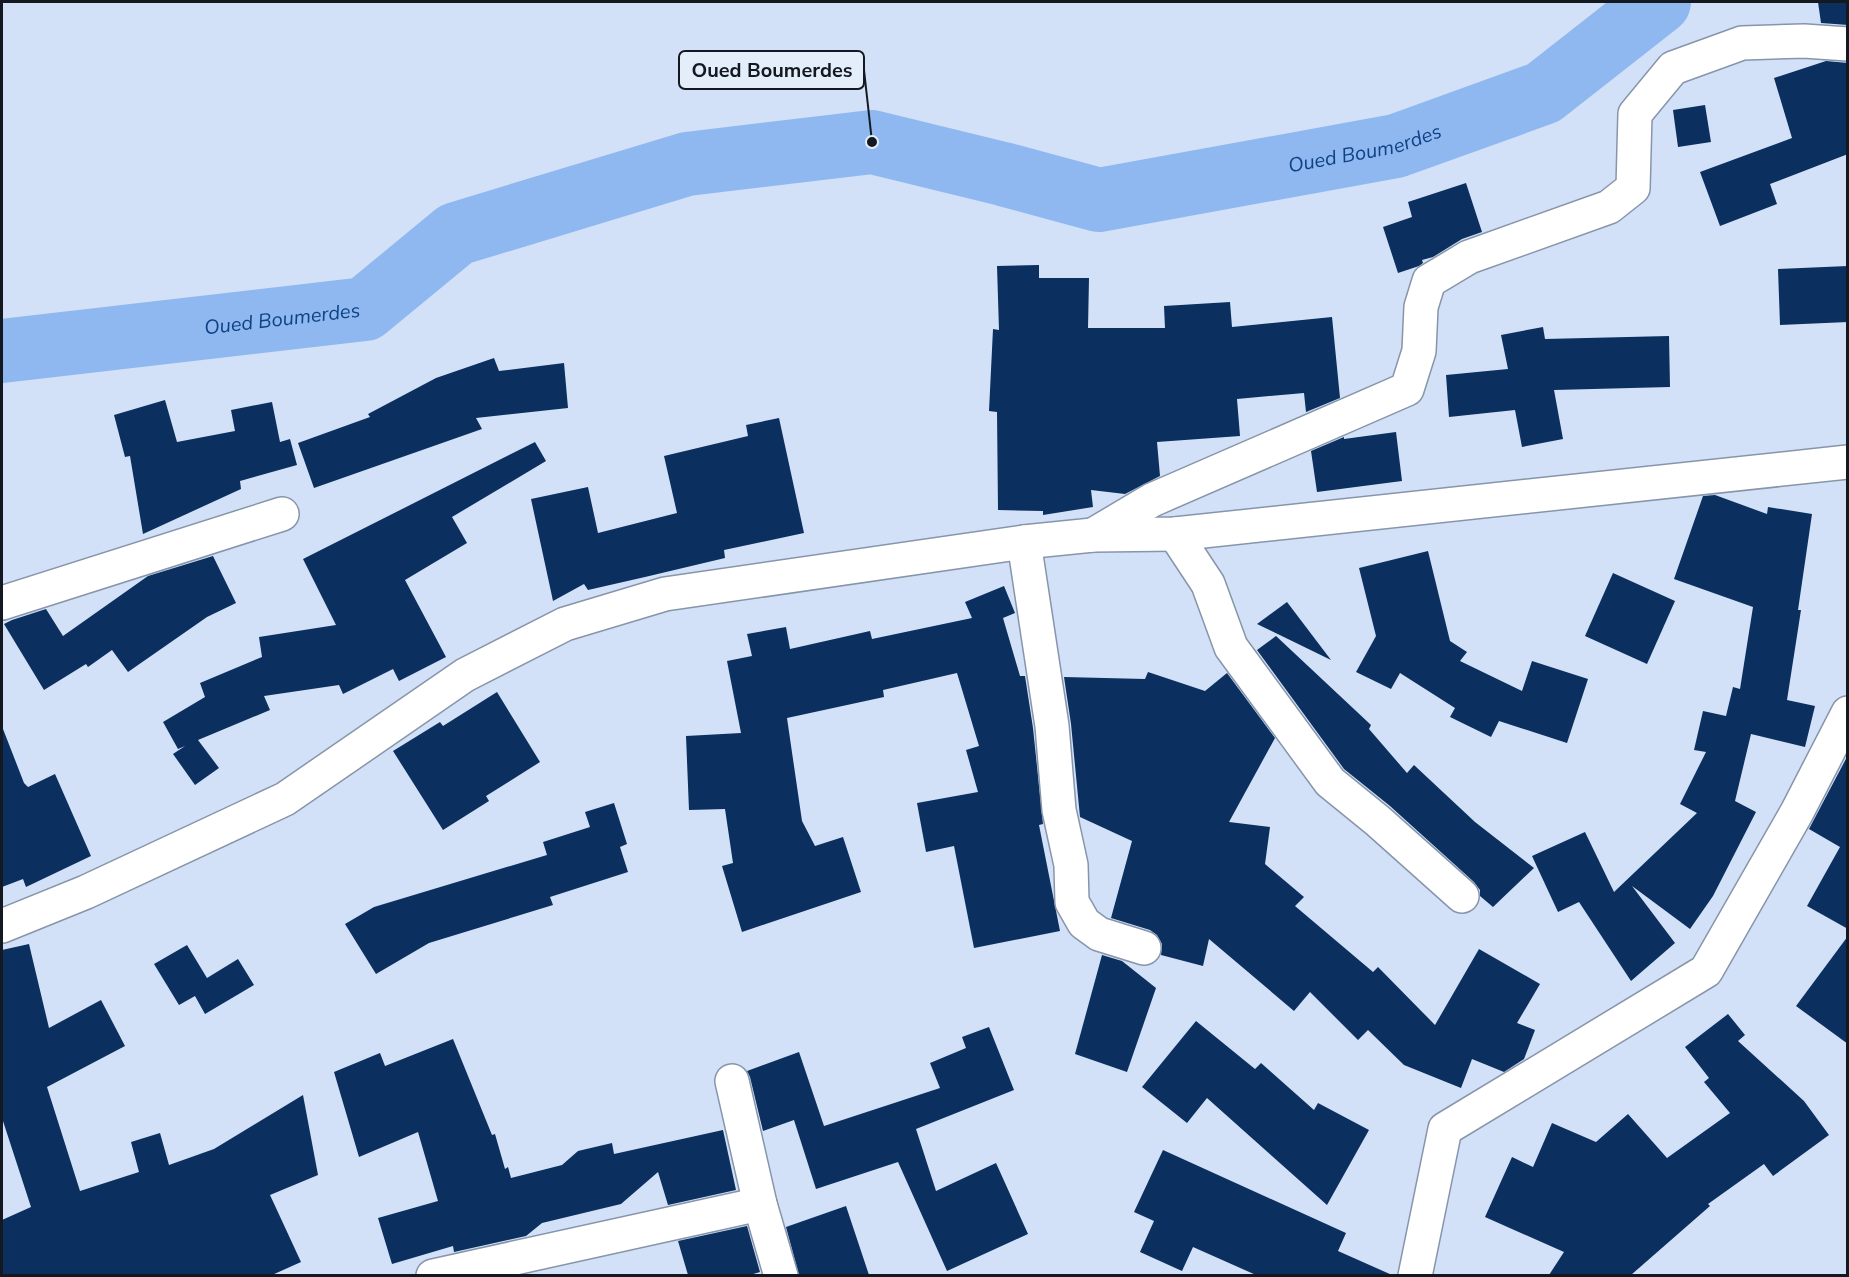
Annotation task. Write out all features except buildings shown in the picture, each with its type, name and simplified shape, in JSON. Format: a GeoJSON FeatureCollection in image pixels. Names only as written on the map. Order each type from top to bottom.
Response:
{"type":"FeatureCollection","features":[{"type":"Feature","properties":{"kind":"street"},"geometry":{"type":"LineString","coordinates":[[1093,535],[1152,500],[1407,389],[1419,351],[1421,307],[1429,281],[1469,257],[1609,207],[1633,188],[1635,114],[1673,68],[1742,43],[1804,41],[1848,44]]}},
{"type":"Feature","properties":{"kind":"street"},"geometry":{"type":"LineString","coordinates":[[2,926],[86,892],[285,800],[465,675],[565,624],[665,594],[1024,542],[1093,535],[1174,534],[1848,462]]}},
{"type":"Feature","properties":{"kind":"street"},"geometry":{"type":"LineString","coordinates":[[2,603],[282,514]]}},
{"type":"Feature","properties":{"kind":"street"},"geometry":{"type":"LineString","coordinates":[[1174,534],[1208,584],[1231,648],[1330,782],[1378,821],[1462,896]]}},
{"type":"Feature","properties":{"kind":"street"},"geometry":{"type":"LineString","coordinates":[[1024,542],[1052,726],[1059,810],[1071,865],[1072,902],[1084,923],[1099,934],[1144,948]]}},
{"type":"Feature","properties":{"kind":"street"},"geometry":{"type":"LineString","coordinates":[[1415,1275],[1445,1129],[1706,971],[1797,812],[1848,713]]}},
{"type":"Feature","properties":{"kind":"street"},"geometry":{"type":"LineString","coordinates":[[732,1081],[760,1204],[781,1275]]}},
{"type":"Feature","properties":{"kind":"street"},"geometry":{"type":"LineString","coordinates":[[433,1275],[760,1204]]}},
{"type":"Feature","properties":{"kind":"waterway","name":"Oued Boumerdes"},"geometry":{"type":"LineString","coordinates":[[2,351],[365,309],[456,234],[687,164],[872,142],[1099,200],[1396,146],[1543,93],[1659,2]]}},
{"type":"Feature","properties":{"kind":"place","name":"Oued Boumerdes"},"geometry":{"type":"Point","coordinates":[872,142]}}]}
